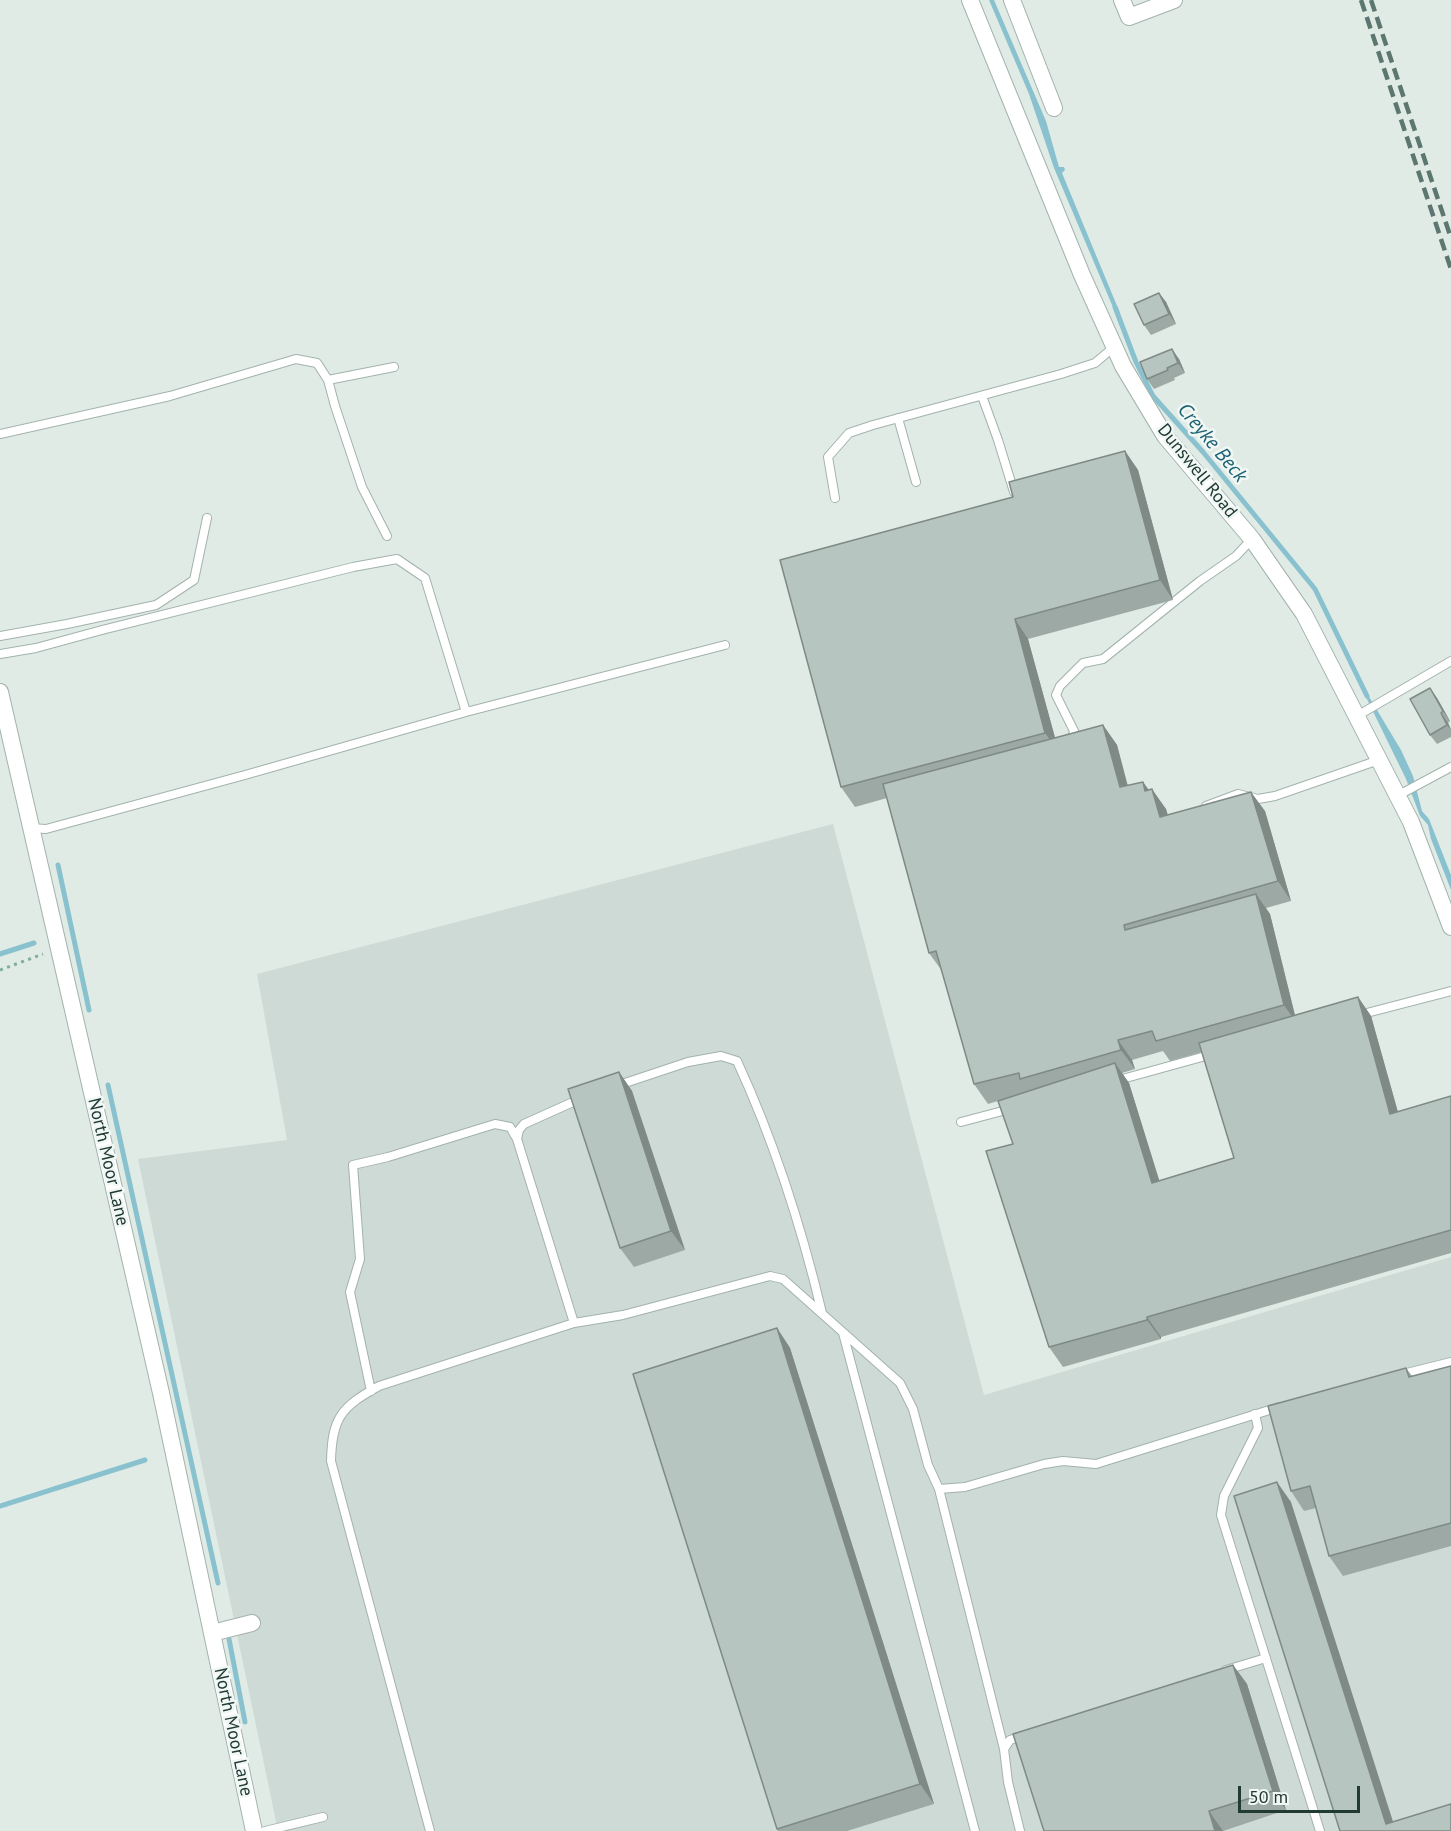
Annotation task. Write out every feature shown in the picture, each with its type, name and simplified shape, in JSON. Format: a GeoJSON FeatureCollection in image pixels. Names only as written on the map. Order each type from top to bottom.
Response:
{"type":"FeatureCollection","features":[{"type":"Feature","properties":{"kind":"street","name":"Dunswell Road"},"geometry":{"type":"LineString","coordinates":[[970,0],[1082,275],[1123,366],[1165,436],[1252,539],[1304,614],[1362,713],[1379,760],[1402,794],[1451,927]]}},
{"type":"Feature","properties":{"kind":"street"},"geometry":{"type":"LineString","coordinates":[[1012,0],[1054,108]]}},
{"type":"Feature","properties":{"kind":"street"},"geometry":{"type":"LineString","coordinates":[[1122,0],[1129,17],[1174,0]]}},
{"type":"Feature","properties":{"kind":"street","name":"North Moor Lane"},"geometry":{"type":"LineString","coordinates":[[0,692],[3,722],[59,947],[158,1381],[254,1831]]}},
{"type":"Feature","properties":{"kind":"street"},"geometry":{"type":"LineString","coordinates":[[212,1632],[252,1623]]}},
{"type":"Feature","properties":{"kind":"lane"},"geometry":{"type":"LineString","coordinates":[[835,498],[828,457],[849,433],[1095,363],[1114,347]]}},
{"type":"Feature","properties":{"kind":"lane"},"geometry":{"type":"LineString","coordinates":[[0,434],[170,396],[296,359],[317,363],[328,380],[334,406],[362,487],[387,536]]}},
{"type":"Feature","properties":{"kind":"lane"},"geometry":{"type":"LineString","coordinates":[[328,380],[394,367]]}},
{"type":"Feature","properties":{"kind":"lane"},"geometry":{"type":"LineString","coordinates":[[982,396],[1012,484],[1014,494],[1011,500]]}},
{"type":"Feature","properties":{"kind":"lane"},"geometry":{"type":"LineString","coordinates":[[898,418],[916,482]]}},
{"type":"Feature","properties":{"kind":"lane"},"geometry":{"type":"LineString","coordinates":[[0,636],[156,604],[194,580],[207,518]]}},
{"type":"Feature","properties":{"kind":"lane"},"geometry":{"type":"LineString","coordinates":[[1070,746],[1074,731],[1056,695],[1060,686],[1083,663],[1102,659],[1200,581],[1236,556],[1252,539]]}},
{"type":"Feature","properties":{"kind":"lane"},"geometry":{"type":"LineString","coordinates":[[0,654],[36,648],[353,567],[397,559],[425,578],[466,712]]}},
{"type":"Feature","properties":{"kind":"lane"},"geometry":{"type":"LineString","coordinates":[[31,828],[46,829],[69,823],[245,776],[466,712],[725,645]]}},
{"type":"Feature","properties":{"kind":"lane"},"geometry":{"type":"LineString","coordinates":[[1362,713],[1451,661]]}},
{"type":"Feature","properties":{"kind":"lane"},"geometry":{"type":"LineString","coordinates":[[1198,811],[1238,794],[1258,799],[1275,796],[1379,760]]}},
{"type":"Feature","properties":{"kind":"lane"},"geometry":{"type":"LineString","coordinates":[[1402,794],[1451,766]]}},
{"type":"Feature","properties":{"kind":"lane"},"geometry":{"type":"LineString","coordinates":[[1348,1018],[1451,990]]}},
{"type":"Feature","properties":{"kind":"lane"},"geometry":{"type":"LineString","coordinates":[[1109,1082],[1223,1052]]}},
{"type":"Feature","properties":{"kind":"lane"},"geometry":{"type":"LineString","coordinates":[[603,1091],[688,1062],[721,1056],[737,1061],[753,1095],[778,1167],[809,1261],[822,1313]]}},
{"type":"Feature","properties":{"kind":"lane"},"geometry":{"type":"LineString","coordinates":[[518,1139],[519,1130],[524,1124],[592,1095]]}},
{"type":"Feature","properties":{"kind":"lane"},"geometry":{"type":"LineString","coordinates":[[961,1122],[1018,1107]]}},
{"type":"Feature","properties":{"kind":"lane"},"geometry":{"type":"LineString","coordinates":[[371,1391],[350,1292],[360,1259],[353,1165],[495,1124],[510,1127],[518,1139],[574,1323]]}},
{"type":"Feature","properties":{"kind":"lane"},"geometry":{"type":"LineString","coordinates":[[430,1831],[331,1461],[332,1435],[341,1415],[357,1398],[379,1386],[574,1323],[623,1316],[770,1276],[783,1279],[900,1383],[913,1409],[928,1464],[939,1489],[1004,1749],[1008,1782],[1020,1831]]}},
{"type":"Feature","properties":{"kind":"lane"},"geometry":{"type":"LineString","coordinates":[[843,1332],[975,1831]]}},
{"type":"Feature","properties":{"kind":"lane"},"geometry":{"type":"LineString","coordinates":[[1393,1377],[1451,1362]]}},
{"type":"Feature","properties":{"kind":"lane"},"geometry":{"type":"LineString","coordinates":[[939,1489],[965,1487],[1044,1464],[1063,1461],[1096,1464],[1289,1405]]}},
{"type":"Feature","properties":{"kind":"lane"},"geometry":{"type":"LineString","coordinates":[[1255,1414],[1258,1428],[1224,1496],[1221,1515],[1320,1831]]}},
{"type":"Feature","properties":{"kind":"lane"},"geometry":{"type":"LineString","coordinates":[[1213,1675],[1266,1658]]}},
{"type":"Feature","properties":{"kind":"lane"},"geometry":{"type":"LineString","coordinates":[[1004,1749],[1010,1740],[1031,1733]]}},
{"type":"Feature","properties":{"kind":"lane"},"geometry":{"type":"LineString","coordinates":[[265,1831],[323,1817]]}},
{"type":"Feature","properties":{"kind":"path"},"geometry":{"type":"LineString","coordinates":[[0,970],[59,947]]}},
{"type":"Feature","properties":{"kind":"shaded area"},"geometry":{"type":"Polygon","coordinates":[[[833,824],[984,1395],[1451,1257],[1451,1831],[278,1831],[138,1159],[287,1140],[257,974],[833,824]]]}},
{"type":"Feature","properties":{"kind":"water"},"geometry":{"type":"Polygon","coordinates":[[[989,0],[994,0],[1046,121],[1059,167],[1064,167],[1065,170],[1062,173],[1120,313],[1115,312],[1054,168],[1029,94],[989,0]]]}},
{"type":"Feature","properties":{"kind":"water"},"geometry":{"type":"Polygon","coordinates":[[[1365,690],[1401,750],[1413,776],[1422,811],[1429,819],[1451,875],[1451,890],[1431,839],[1428,825],[1420,816],[1406,779],[1363,691],[1365,690]]]}},
{"type":"Feature","properties":{"kind":"building"},"geometry":{"type":"Polygon","coordinates":[[[1159,293],[1169,314],[1144,325],[1134,304],[1159,293]]]}},
{"type":"Feature","properties":{"kind":"building"},"geometry":{"type":"Polygon","coordinates":[[[1172,349],[1178,363],[1147,379],[1140,362],[1172,349]]]}},
{"type":"Feature","properties":{"kind":"building"},"geometry":{"type":"Polygon","coordinates":[[[1125,451],[1160,580],[1015,619],[1045,733],[841,787],[780,560],[1013,497],[1009,482],[1125,451]]]}},
{"type":"Feature","properties":{"kind":"building"},"geometry":{"type":"Polygon","coordinates":[[[1430,688],[1443,711],[1441,713],[1447,725],[1430,735],[1410,699],[1430,688]]]}},
{"type":"Feature","properties":{"kind":"building"},"geometry":{"type":"Polygon","coordinates":[[[1103,725],[1120,787],[1143,782],[1145,791],[1152,789],[1160,817],[1251,792],[1278,881],[1124,925],[1125,930],[1256,894],[1284,1005],[1156,1041],[1152,1031],[1118,1040],[1121,1050],[1020,1079],[1019,1073],[974,1084],[936,951],[929,953],[883,784],[1103,725]]]}},
{"type":"Feature","properties":{"kind":"building"},"geometry":{"type":"Polygon","coordinates":[[[1358,997],[1390,1114],[1451,1096],[1451,1230],[1049,1347],[986,1151],[1013,1144],[998,1101],[1115,1063],[1152,1183],[1234,1158],[1199,1043],[1358,997]]]}},
{"type":"Feature","properties":{"kind":"building"},"geometry":{"type":"Polygon","coordinates":[[[619,1072],[671,1231],[620,1248],[568,1089],[619,1072]]]}},
{"type":"Feature","properties":{"kind":"building"},"geometry":{"type":"Polygon","coordinates":[[[777,1328],[920,1784],[777,1829],[633,1374],[777,1328]]]}},
{"type":"Feature","properties":{"kind":"building"},"geometry":{"type":"Polygon","coordinates":[[[1451,1366],[1451,1523],[1329,1556],[1310,1486],[1291,1491],[1268,1406],[1406,1368],[1409,1377],[1451,1366]]]}},
{"type":"Feature","properties":{"kind":"building"},"geometry":{"type":"Polygon","coordinates":[[[1277,1482],[1386,1824],[1451,1804],[1451,1831],[1340,1831],[1234,1496],[1277,1482]]]}},
{"type":"Feature","properties":{"kind":"building"},"geometry":{"type":"Polygon","coordinates":[[[1233,1665],[1273,1791],[1209,1811],[1215,1831],[1044,1831],[1013,1734],[1233,1665]]]}},
{"type":"Feature","properties":{"kind":"waterway","name":"Creyke Beck"},"geometry":{"type":"LineString","coordinates":[[1115,307],[1136,362],[1153,396],[1203,452],[1315,589],[1367,696]]}},
{"type":"Feature","properties":{"kind":"waterway"},"geometry":{"type":"LineString","coordinates":[[58,865],[89,1010]]}},
{"type":"Feature","properties":{"kind":"waterway"},"geometry":{"type":"LineString","coordinates":[[0,954],[34,943]]}},
{"type":"Feature","properties":{"kind":"waterway"},"geometry":{"type":"LineString","coordinates":[[108,1085],[218,1583]]}},
{"type":"Feature","properties":{"kind":"waterway"},"geometry":{"type":"LineString","coordinates":[[0,1506],[145,1460]]}},
{"type":"Feature","properties":{"kind":"waterway"},"geometry":{"type":"LineString","coordinates":[[229,1639],[245,1722]]}},
{"type":"Feature","properties":{"kind":"railway"},"geometry":{"type":"LineString","coordinates":[[1361,0],[1451,269]]}},
{"type":"Feature","properties":{"kind":"railway"},"geometry":{"type":"LineString","coordinates":[[1371,0],[1451,238]]}}]}
